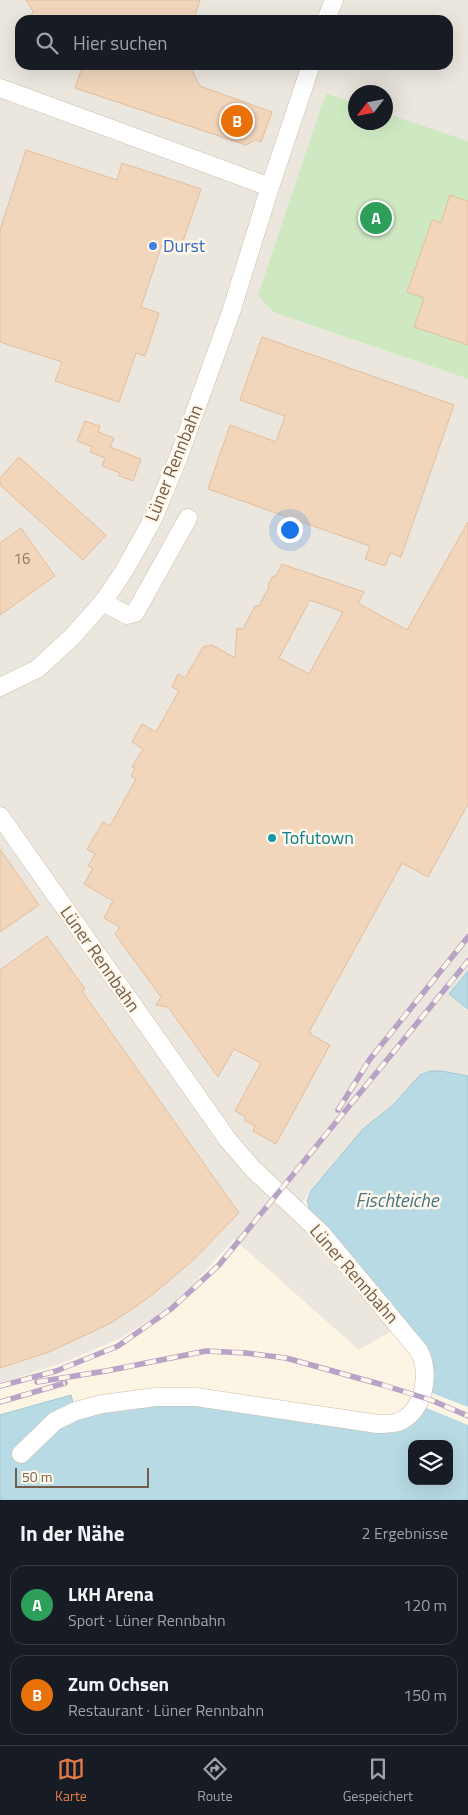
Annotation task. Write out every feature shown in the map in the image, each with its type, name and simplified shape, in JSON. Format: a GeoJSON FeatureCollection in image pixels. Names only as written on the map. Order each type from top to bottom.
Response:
{"type":"FeatureCollection","features":[{"type":"Feature","properties":{"kind":"street"},"geometry":{"type":"LineString","coordinates":[[328,15],[334,0]]}},
{"type":"Feature","properties":{"kind":"street","name":"Lüner Rennbahn"},"geometry":{"type":"LineString","coordinates":[[0,687],[37,669],[72,637],[103,602],[124,571],[153,519],[179,456],[231,312],[309,70]]}},
{"type":"Feature","properties":{"kind":"street"},"geometry":{"type":"LineString","coordinates":[[0,88],[270,187]]}},
{"type":"Feature","properties":{"kind":"street"},"geometry":{"type":"LineString","coordinates":[[103,602],[127,615],[130,616],[135,613],[188,518]]}},
{"type":"Feature","properties":{"kind":"street","name":"Lüner Rennbahn"},"geometry":{"type":"LineString","coordinates":[[0,816],[228,1140],[252,1168],[322,1234],[419,1351],[425,1369],[423,1389],[418,1404],[405,1418],[397,1422],[378,1424],[196,1397],[156,1397],[102,1404],[76,1411],[54,1421],[21,1454]]}},
{"type":"Feature","properties":{"kind":"shaded area"},"geometry":{"type":"Polygon","coordinates":[[[0,0],[468,0],[468,141],[393,115],[393,85],[348,85],[348,101],[326,93],[273,312],[468,379],[468,971],[449,994],[468,1009],[468,1076],[441,1071],[430,1071],[420,1075],[393,1105],[363,1129],[292,1214],[308,1229],[393,1330],[359,1350],[234,1239],[186,1292],[165,1310],[119,1339],[62,1363],[0,1383],[0,0]]]}},
{"type":"Feature","properties":{"kind":"green space"},"geometry":{"type":"Polygon","coordinates":[[[326,93],[348,101],[348,130],[393,130],[393,115],[468,141],[468,379],[273,312],[258,295],[326,93]]]}},
{"type":"Feature","properties":{"kind":"water"},"geometry":{"type":"Polygon","coordinates":[[[468,971],[468,1009],[449,994],[468,971]]]}},
{"type":"Feature","properties":{"kind":"water","name":"Fischteiche"},"geometry":{"type":"Polygon","coordinates":[[[430,1071],[468,1076],[468,1500],[0,1500],[0,1415],[71,1395],[77,1417],[103,1411],[183,1403],[389,1431],[432,1380],[311,1212],[307,1201],[311,1191],[363,1129],[393,1105],[420,1075],[430,1071]]]}},
{"type":"Feature","properties":{"kind":"pier"},"geometry":{"type":"Polygon","coordinates":[[[427,1391],[468,1407],[468,1425],[422,1406],[427,1391]]]}},
{"type":"Feature","properties":{"kind":"building"},"geometry":{"type":"Polygon","coordinates":[[[26,0],[200,0],[195,15],[32,15],[33,11],[26,0]]]}},
{"type":"Feature","properties":{"kind":"building"},"geometry":{"type":"Polygon","coordinates":[[[81,70],[192,70],[200,86],[272,112],[261,142],[255,140],[246,145],[75,88],[81,70]]]}},
{"type":"Feature","properties":{"kind":"building"},"geometry":{"type":"Polygon","coordinates":[[[26,150],[117,180],[122,163],[201,189],[182,244],[164,238],[141,307],[159,313],[145,356],[136,353],[119,402],[55,381],[62,362],[0,342],[0,230],[26,150]]]}},
{"type":"Feature","properties":{"kind":"building"},"geometry":{"type":"Polygon","coordinates":[[[450,195],[468,201],[468,345],[414,327],[424,298],[407,292],[432,220],[441,223],[450,195]]]}},
{"type":"Feature","properties":{"kind":"building"},"geometry":{"type":"Polygon","coordinates":[[[262,337],[454,405],[401,557],[390,553],[385,566],[365,559],[370,546],[208,489],[230,425],[276,442],[285,416],[240,400],[262,337]]]}},
{"type":"Feature","properties":{"kind":"building"},"geometry":{"type":"Polygon","coordinates":[[[85,421],[100,426],[98,432],[114,438],[110,447],[141,459],[133,481],[119,476],[120,473],[102,466],[105,458],[90,452],[92,447],[77,441],[85,421]]]}},
{"type":"Feature","properties":{"kind":"building"},"geometry":{"type":"Polygon","coordinates":[[[19,457],[106,535],[83,560],[0,485],[0,478],[19,457]]]}},
{"type":"Feature","properties":{"kind":"building","name":"Tofutown"},"geometry":{"type":"Polygon","coordinates":[[[468,522],[468,804],[428,877],[402,863],[309,1032],[330,1045],[276,1144],[253,1131],[255,1126],[244,1120],[246,1117],[235,1111],[261,1063],[234,1049],[218,1077],[168,1007],[156,1005],[161,997],[115,934],[120,927],[104,918],[113,901],[84,884],[93,868],[88,866],[95,854],[87,849],[103,822],[110,826],[136,779],[131,776],[135,768],[132,767],[143,749],[132,742],[142,724],[156,732],[179,691],[172,687],[178,674],[185,678],[203,647],[212,645],[235,658],[237,628],[243,629],[255,606],[259,606],[269,587],[268,585],[273,576],[276,576],[282,564],[364,592],[358,603],[407,630],[468,522]],[[310,600],[279,658],[309,674],[343,612],[310,600]]]}},
{"type":"Feature","properties":{"kind":"building"},"geometry":{"type":"Polygon","coordinates":[[[21,528],[55,576],[0,615],[0,543],[21,528]]]}},
{"type":"Feature","properties":{"kind":"building"},"geometry":{"type":"Polygon","coordinates":[[[0,849],[39,905],[0,932],[0,849]]]}},
{"type":"Feature","properties":{"kind":"building"},"geometry":{"type":"Polygon","coordinates":[[[47,936],[85,989],[82,991],[239,1213],[190,1263],[152,1295],[111,1323],[49,1352],[0,1368],[0,970],[47,936]]]}},
{"type":"Feature","properties":{"kind":"railway"},"geometry":{"type":"LineString","coordinates":[[338,1110],[370,1059],[468,937]]}},
{"type":"Feature","properties":{"kind":"railway"},"geometry":{"type":"LineString","coordinates":[[0,1386],[56,1371],[118,1346],[171,1309],[219,1265],[468,961]]}},
{"type":"Feature","properties":{"kind":"railway"},"geometry":{"type":"LineString","coordinates":[[37,1382],[106,1371],[206,1351],[246,1353],[286,1358],[383,1385],[431,1400],[468,1416]]}},
{"type":"Feature","properties":{"kind":"railway"},"geometry":{"type":"LineString","coordinates":[[0,1402],[65,1383]]}},
{"type":"Feature","properties":{"kind":"place","name":"Zum Ochsen"},"geometry":{"type":"Point","coordinates":[237,121]}},
{"type":"Feature","properties":{"kind":"place","name":"LKH Arena"},"geometry":{"type":"Point","coordinates":[376,218]}},
{"type":"Feature","properties":{"kind":"place","name":"Durst"},"geometry":{"type":"Point","coordinates":[153,246]}},
{"type":"Feature","properties":{"kind":"place","name":"Tofutown"},"geometry":{"type":"Point","coordinates":[272,838]}}]}
